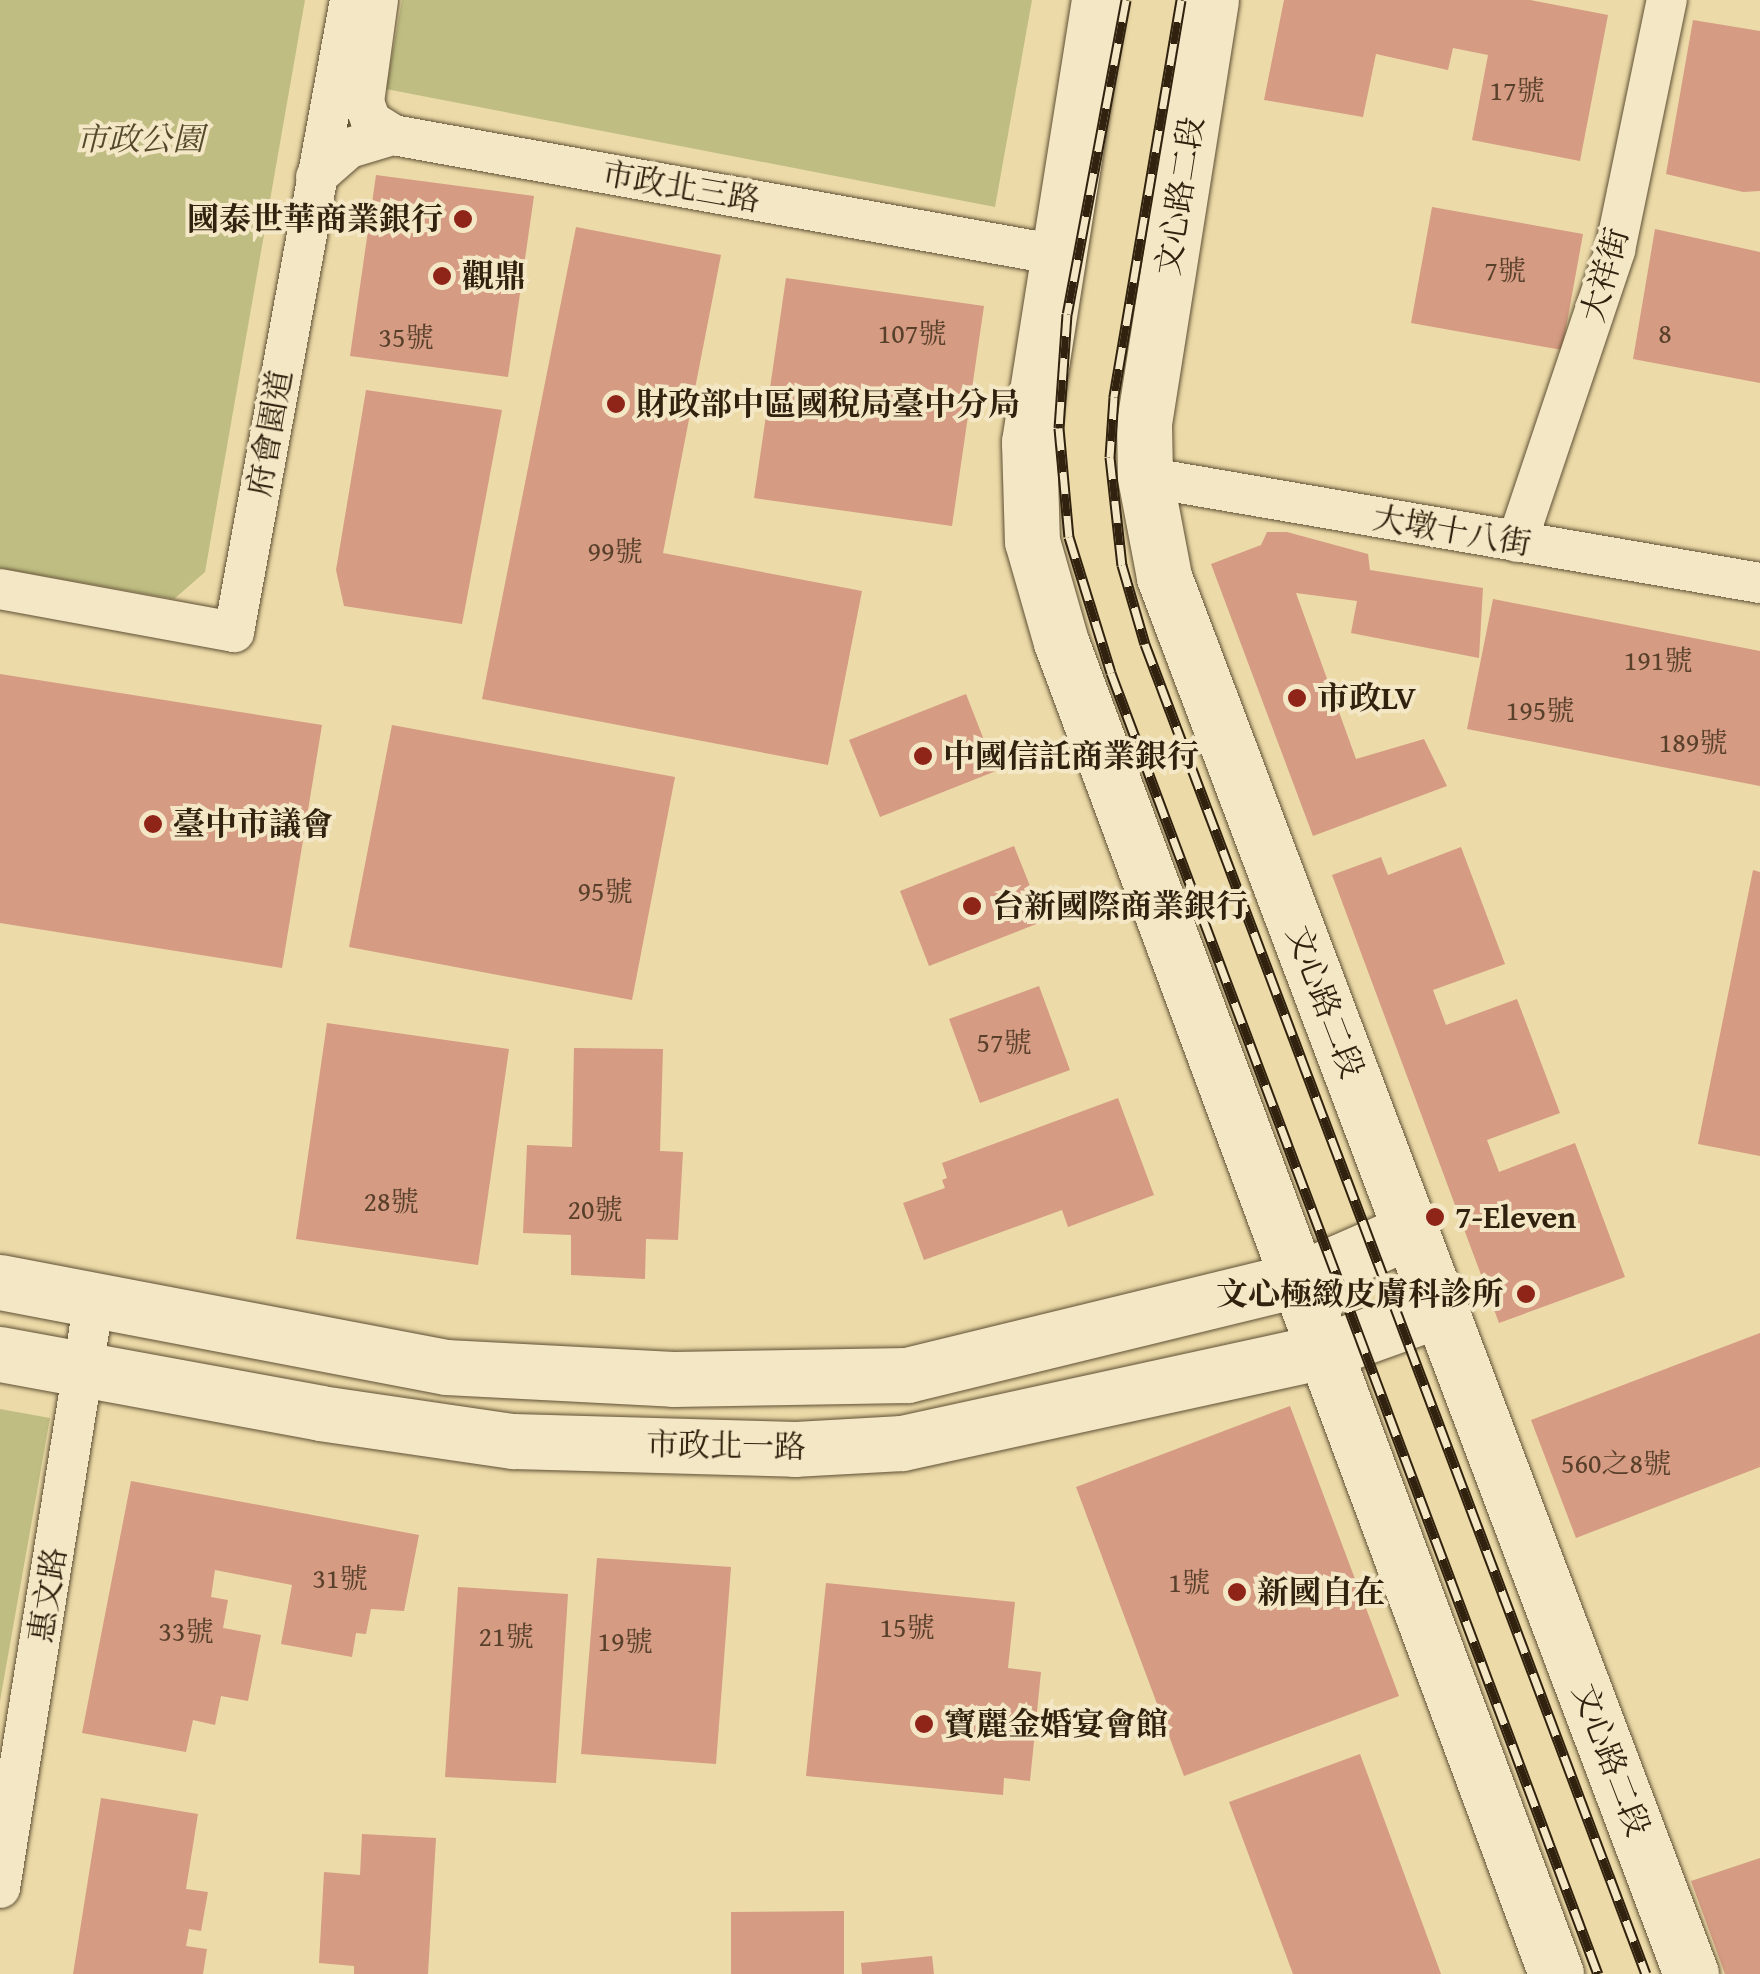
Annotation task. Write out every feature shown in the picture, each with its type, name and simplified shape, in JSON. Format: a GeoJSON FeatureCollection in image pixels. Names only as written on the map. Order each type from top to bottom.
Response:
{"type":"FeatureCollection","features":[{"type":"Feature","properties":{"kind":"main road"},"geometry":{"type":"LineString","coordinates":[[1098,0],[1029,442],[1032,541],[1061,642],[1556,1974]]}},
{"type":"Feature","properties":{"kind":"main road","name":"文心路二段"},"geometry":{"type":"LineString","coordinates":[[1211,0],[1144,424],[1145,476],[1164,577],[1691,1974]]}},
{"type":"Feature","properties":{"kind":"main road","name":"市政北一路"},"geometry":{"type":"LineString","coordinates":[[0,1282],[446,1367],[673,1379],[907,1375],[1298,1280],[1412,1230]]}},
{"type":"Feature","properties":{"kind":"main road","name":"市政北一路"},"geometry":{"type":"LineString","coordinates":[[0,1354],[320,1413],[513,1440],[795,1449],[902,1443],[1324,1351],[1442,1309]]}},
{"type":"Feature","properties":{"kind":"street","name":"府會園道"},"geometry":{"type":"LineString","coordinates":[[0,588],[234,632],[350,0]]}},
{"type":"Feature","properties":{"kind":"street"},"geometry":{"type":"LineString","coordinates":[[378,0],[364,102],[372,120],[393,135]]}},
{"type":"Feature","properties":{"kind":"street","name":"大祥街"},"geometry":{"type":"LineString","coordinates":[[1518,542],[1615,250],[1667,0]]}},
{"type":"Feature","properties":{"kind":"street","name":"市政北三路"},"geometry":{"type":"LineString","coordinates":[[316,177],[349,148],[393,135],[1058,255]]}},
{"type":"Feature","properties":{"kind":"street","name":"大墩十八街"},"geometry":{"type":"LineString","coordinates":[[1145,476],[1760,583]]}},
{"type":"Feature","properties":{"kind":"street","name":"惠文路"},"geometry":{"type":"LineString","coordinates":[[0,1888],[94,1300]]}},
{"type":"Feature","properties":{"kind":"green space","name":"市政公園"},"geometry":{"type":"Polygon","coordinates":[[[0,0],[305,0],[205,572],[174,599],[0,568],[0,0]]]}},
{"type":"Feature","properties":{"kind":"green space"},"geometry":{"type":"Polygon","coordinates":[[[402,0],[1032,0],[995,207],[386,89],[402,0]]]}},
{"type":"Feature","properties":{"kind":"green space"},"geometry":{"type":"Polygon","coordinates":[[[0,1409],[50,1418],[0,1701],[0,1409]]]}},
{"type":"Feature","properties":{"kind":"building"},"geometry":{"type":"Polygon","coordinates":[[[1284,0],[1530,0],[1608,15],[1580,161],[1472,140],[1488,55],[1453,48],[1448,70],[1376,54],[1363,117],[1264,100],[1284,0]]]}},
{"type":"Feature","properties":{"kind":"building"},"geometry":{"type":"Polygon","coordinates":[[[1693,20],[1760,31],[1760,191],[1743,192],[1666,174],[1693,20]]]}},
{"type":"Feature","properties":{"kind":"building","name":"觀鼎"},"geometry":{"type":"Polygon","coordinates":[[[376,175],[534,196],[508,377],[350,356],[376,175]]]}},
{"type":"Feature","properties":{"kind":"building"},"geometry":{"type":"Polygon","coordinates":[[[1432,207],[1583,234],[1562,350],[1411,323],[1432,207]]]}},
{"type":"Feature","properties":{"kind":"building","name":"財政部中區國稅局臺中分局"},"geometry":{"type":"Polygon","coordinates":[[[576,227],[721,255],[663,553],[862,591],[828,765],[482,699],[576,227]]]}},
{"type":"Feature","properties":{"kind":"building"},"geometry":{"type":"Polygon","coordinates":[[[1655,229],[1760,252],[1760,383],[1633,359],[1655,229]]]}},
{"type":"Feature","properties":{"kind":"building"},"geometry":{"type":"Polygon","coordinates":[[[786,278],[984,306],[952,526],[754,498],[786,278]]]}},
{"type":"Feature","properties":{"kind":"building"},"geometry":{"type":"Polygon","coordinates":[[[366,390],[502,410],[462,624],[344,606],[336,570],[366,390]]]}},
{"type":"Feature","properties":{"kind":"building","name":"市政LV"},"geometry":{"type":"Polygon","coordinates":[[[1267,532],[1287,532],[1368,554],[1370,570],[1483,588],[1479,658],[1351,633],[1357,601],[1296,593],[1356,759],[1424,739],[1447,786],[1313,836],[1211,564],[1261,545],[1267,532]]]}},
{"type":"Feature","properties":{"kind":"building"},"geometry":{"type":"Polygon","coordinates":[[[1493,599],[1760,651],[1760,786],[1467,729],[1493,599]]]}},
{"type":"Feature","properties":{"kind":"building","name":"臺中市議會"},"geometry":{"type":"Polygon","coordinates":[[[0,674],[322,725],[282,968],[0,923],[0,674]]]}},
{"type":"Feature","properties":{"kind":"building","name":"中國信託商業銀行"},"geometry":{"type":"Polygon","coordinates":[[[966,694],[996,771],[880,817],[849,740],[966,694]]]}},
{"type":"Feature","properties":{"kind":"building"},"geometry":{"type":"Polygon","coordinates":[[[392,725],[675,777],[632,1000],[349,947],[392,725]]]}},
{"type":"Feature","properties":{"kind":"building","name":"台新國際商業銀行"},"geometry":{"type":"Polygon","coordinates":[[[1014,846],[1044,921],[929,966],[900,891],[1014,846]]]}},
{"type":"Feature","properties":{"kind":"building"},"geometry":{"type":"Polygon","coordinates":[[[1461,847],[1505,964],[1433,990],[1446,1025],[1517,999],[1560,1113],[1487,1140],[1499,1172],[1575,1143],[1625,1277],[1499,1323],[1332,875],[1381,857],[1388,875],[1461,847]]]}},
{"type":"Feature","properties":{"kind":"building"},"geometry":{"type":"Polygon","coordinates":[[[1753,870],[1760,872],[1760,1156],[1698,1144],[1753,870]]]}},
{"type":"Feature","properties":{"kind":"building"},"geometry":{"type":"Polygon","coordinates":[[[1039,986],[1070,1070],[980,1103],[949,1019],[1039,986]]]}},
{"type":"Feature","properties":{"kind":"building"},"geometry":{"type":"Polygon","coordinates":[[[327,1023],[509,1049],[478,1265],[296,1239],[327,1023]]]}},
{"type":"Feature","properties":{"kind":"building"},"geometry":{"type":"Polygon","coordinates":[[[574,1048],[663,1049],[660,1151],[683,1152],[678,1240],[646,1239],[645,1279],[571,1275],[571,1235],[523,1233],[527,1145],[572,1147],[574,1048]]]}},
{"type":"Feature","properties":{"kind":"building"},"geometry":{"type":"Polygon","coordinates":[[[1118,1098],[1154,1195],[1068,1227],[1062,1210],[924,1260],[903,1203],[945,1188],[942,1180],[947,1178],[942,1163],[1118,1098]]]}},
{"type":"Feature","properties":{"kind":"building"},"geometry":{"type":"Polygon","coordinates":[[[1760,1333],[1760,1467],[1576,1538],[1531,1420],[1760,1333]]]}},
{"type":"Feature","properties":{"kind":"building","name":"新國自在"},"geometry":{"type":"Polygon","coordinates":[[[1290,1406],[1399,1696],[1184,1776],[1076,1487],[1290,1406]]]}},
{"type":"Feature","properties":{"kind":"building"},"geometry":{"type":"Polygon","coordinates":[[[131,1481],[419,1535],[404,1611],[371,1609],[366,1634],[356,1633],[352,1657],[281,1644],[292,1585],[215,1570],[211,1597],[228,1600],[223,1628],[261,1635],[248,1701],[221,1696],[215,1725],[193,1720],[186,1752],[82,1733],[131,1481]]]}},
{"type":"Feature","properties":{"kind":"building"},"geometry":{"type":"Polygon","coordinates":[[[597,1558],[731,1567],[716,1764],[581,1754],[597,1558]]]}},
{"type":"Feature","properties":{"kind":"building","name":"寶麗金婚宴會館"},"geometry":{"type":"Polygon","coordinates":[[[826,1583],[1015,1602],[1008,1668],[1041,1672],[1030,1781],[1004,1778],[1003,1795],[806,1776],[826,1583]]]}},
{"type":"Feature","properties":{"kind":"building"},"geometry":{"type":"Polygon","coordinates":[[[458,1587],[568,1594],[556,1783],[445,1777],[458,1587]]]}},
{"type":"Feature","properties":{"kind":"building"},"geometry":{"type":"Polygon","coordinates":[[[1360,1754],[1441,1974],[1293,1974],[1229,1802],[1360,1754]]]}},
{"type":"Feature","properties":{"kind":"building"},"geometry":{"type":"Polygon","coordinates":[[[101,1798],[198,1814],[186,1889],[208,1892],[201,1931],[189,1929],[186,1946],[207,1949],[203,1974],[73,1974],[101,1798]]]}},
{"type":"Feature","properties":{"kind":"building"},"geometry":{"type":"Polygon","coordinates":[[[362,1834],[436,1838],[428,1974],[354,1974],[354,1966],[319,1963],[324,1872],[360,1875],[362,1834]]]}},
{"type":"Feature","properties":{"kind":"building"},"geometry":{"type":"Polygon","coordinates":[[[1760,1858],[1760,1974],[1725,1974],[1691,1881],[1760,1858]]]}},
{"type":"Feature","properties":{"kind":"building"},"geometry":{"type":"Polygon","coordinates":[[[844,1911],[844,1974],[731,1974],[731,1912],[844,1911]]]}},
{"type":"Feature","properties":{"kind":"building"},"geometry":{"type":"Polygon","coordinates":[[[932,1956],[934,1974],[862,1974],[861,1963],[932,1956]]]}},
{"type":"Feature","properties":{"kind":"railway"},"geometry":{"type":"LineString","coordinates":[[1126,0],[1067,314],[1059,428],[1069,537],[1111,673],[1598,1974]]}},
{"type":"Feature","properties":{"kind":"railway"},"geometry":{"type":"LineString","coordinates":[[1181,0],[1114,397],[1110,457],[1122,565],[1145,644],[1646,1974]]}},
{"type":"Feature","properties":{"kind":"place","name":"國泰世華商業銀行"},"geometry":{"type":"Point","coordinates":[463,219]}},
{"type":"Feature","properties":{"kind":"place","name":"觀鼎"},"geometry":{"type":"Point","coordinates":[442,276]}},
{"type":"Feature","properties":{"kind":"place","name":"財政部中區國稅局臺中分局"},"geometry":{"type":"Point","coordinates":[616,404]}},
{"type":"Feature","properties":{"kind":"place","name":"市政LV"},"geometry":{"type":"Point","coordinates":[1297,698]}},
{"type":"Feature","properties":{"kind":"place","name":"中國信託商業銀行"},"geometry":{"type":"Point","coordinates":[923,756]}},
{"type":"Feature","properties":{"kind":"place","name":"臺中市議會"},"geometry":{"type":"Point","coordinates":[153,824]}},
{"type":"Feature","properties":{"kind":"place","name":"台新國際商業銀行"},"geometry":{"type":"Point","coordinates":[972,906]}},
{"type":"Feature","properties":{"kind":"place","name":"7-Eleven"},"geometry":{"type":"Point","coordinates":[1435,1217]}},
{"type":"Feature","properties":{"kind":"place","name":"文心極緻皮膚科診所"},"geometry":{"type":"Point","coordinates":[1526,1294]}},
{"type":"Feature","properties":{"kind":"place","name":"新國自在"},"geometry":{"type":"Point","coordinates":[1237,1592]}},
{"type":"Feature","properties":{"kind":"place","name":"寶麗金婚宴會館"},"geometry":{"type":"Point","coordinates":[924,1724]}}]}
